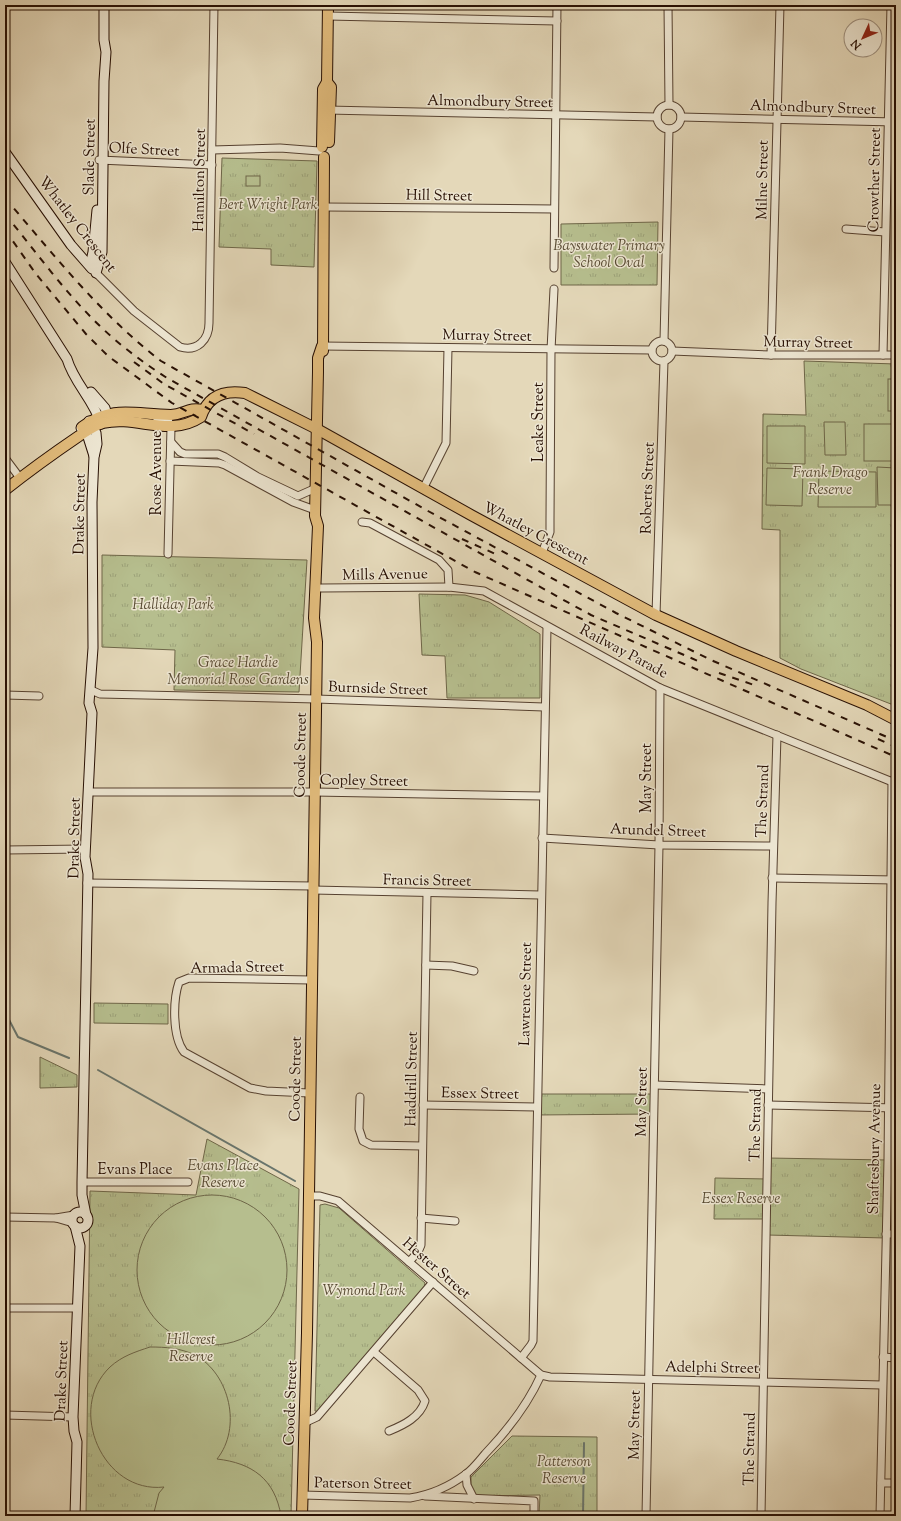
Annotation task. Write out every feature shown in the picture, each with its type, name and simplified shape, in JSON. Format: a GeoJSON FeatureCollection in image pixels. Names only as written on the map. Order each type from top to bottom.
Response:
{"type":"FeatureCollection","features":[{"type":"Feature","properties":{"kind":"main road"},"geometry":{"type":"LineString","coordinates":[[320,431],[318,358],[322,346],[325,207],[323,151],[326,110],[324,89],[327,82],[328,5]]}},
{"type":"Feature","properties":{"kind":"main road","name":"Coode Street"},"geometry":{"type":"LineString","coordinates":[[317,642],[320,630],[321,575],[318,562],[318,526],[315,510],[320,431],[323,415],[324,358],[322,346]]}},
{"type":"Feature","properties":{"kind":"main road","name":"Whatley Crescent"},"geometry":{"type":"LineString","coordinates":[[171,427],[192,422],[201,417],[203,410],[216,395],[232,391],[245,393],[320,431],[423,489],[656,615],[736,651],[866,705],[896,720]]}},
{"type":"Feature","properties":{"kind":"main road"},"geometry":{"type":"LineString","coordinates":[[5,490],[62,446],[96,423],[142,412],[170,415],[181,414],[193,408],[203,410]]}},
{"type":"Feature","properties":{"kind":"main road"},"geometry":{"type":"LineString","coordinates":[[96,423],[171,427]]}},
{"type":"Feature","properties":{"kind":"main road","name":"Coode Street"},"geometry":{"type":"LineString","coordinates":[[318,526],[322,520],[320,431]]}},
{"type":"Feature","properties":{"kind":"main road","name":"Coode Street"},"geometry":{"type":"LineString","coordinates":[[302,1516],[309,1196],[309,1093],[317,642],[314,618],[315,575],[318,562]]}},
{"type":"Feature","properties":{"kind":"main road","name":"Whatley Crescent"},"geometry":{"type":"LineString","coordinates":[[866,705],[896,714]]}},
{"type":"Feature","properties":{"kind":"street","name":"Slade Street"},"geometry":{"type":"LineString","coordinates":[[93,270],[93,252],[102,160],[101,59],[104,40],[104,5]]}},
{"type":"Feature","properties":{"kind":"street","name":"Hamilton Street"},"geometry":{"type":"LineString","coordinates":[[193,348],[202,342],[209,330],[214,5]]}},
{"type":"Feature","properties":{"kind":"street"},"geometry":{"type":"LineString","coordinates":[[554,268],[557,5]]}},
{"type":"Feature","properties":{"kind":"street"},"geometry":{"type":"LineString","coordinates":[[668,5],[669,106]]}},
{"type":"Feature","properties":{"kind":"street","name":"Milne Street"},"geometry":{"type":"LineString","coordinates":[[771,355],[780,5]]}},
{"type":"Feature","properties":{"kind":"street","name":"Crowther Street"},"geometry":{"type":"LineString","coordinates":[[882,355],[891,5]]}},
{"type":"Feature","properties":{"kind":"street"},"geometry":{"type":"LineString","coordinates":[[328,16],[557,21]]}},
{"type":"Feature","properties":{"kind":"street"},"geometry":{"type":"LineString","coordinates":[[669,106],[677,109],[681,117],[679,124],[669,129],[659,124],[657,117],[662,108],[669,106]]}},
{"type":"Feature","properties":{"kind":"street","name":"Almondbury Street"},"geometry":{"type":"LineString","coordinates":[[326,110],[657,117]]}},
{"type":"Feature","properties":{"kind":"street","name":"Almondbury Street"},"geometry":{"type":"LineString","coordinates":[[681,117],[777,118],[896,122]]}},
{"type":"Feature","properties":{"kind":"street"},"geometry":{"type":"LineString","coordinates":[[664,341],[669,129]]}},
{"type":"Feature","properties":{"kind":"street"},"geometry":{"type":"LineString","coordinates":[[212,150],[280,148],[323,151]]}},
{"type":"Feature","properties":{"kind":"street","name":"Whatley Crescent"},"geometry":{"type":"LineString","coordinates":[[5,152],[71,244],[93,270],[134,311],[174,344],[184,348],[193,348]]}},
{"type":"Feature","properties":{"kind":"street","name":"Olfe Street"},"geometry":{"type":"LineString","coordinates":[[102,160],[212,165]]}},
{"type":"Feature","properties":{"kind":"street","name":"Hill Street"},"geometry":{"type":"LineString","coordinates":[[325,207],[554,210]]}},
{"type":"Feature","properties":{"kind":"street"},"geometry":{"type":"LineString","coordinates":[[846,228],[885,232]]}},
{"type":"Feature","properties":{"kind":"street"},"geometry":{"type":"LineString","coordinates":[[5,262],[67,359],[74,364],[90,391],[96,423]]}},
{"type":"Feature","properties":{"kind":"street","name":"Leake Street"},"geometry":{"type":"LineString","coordinates":[[542,553],[550,532],[551,350],[554,289]]}},
{"type":"Feature","properties":{"kind":"street"},"geometry":{"type":"LineString","coordinates":[[664,341],[670,344],[672,351],[670,357],[664,361],[657,360],[652,350],[655,344],[664,341]]}},
{"type":"Feature","properties":{"kind":"street","name":"Murray Street"},"geometry":{"type":"LineString","coordinates":[[322,346],[551,350],[652,350]]}},
{"type":"Feature","properties":{"kind":"street"},"geometry":{"type":"LineString","coordinates":[[423,489],[446,443],[448,348]]}},
{"type":"Feature","properties":{"kind":"street","name":"Murray Street"},"geometry":{"type":"LineString","coordinates":[[672,351],[771,355],[896,355]]}},
{"type":"Feature","properties":{"kind":"street","name":"Roberts Street"},"geometry":{"type":"LineString","coordinates":[[656,615],[664,361]]}},
{"type":"Feature","properties":{"kind":"street","name":"Rose Avenue"},"geometry":{"type":"LineString","coordinates":[[142,412],[146,418],[165,420],[169,422],[171,427],[168,554]]}},
{"type":"Feature","properties":{"kind":"street","name":"Drake Street"},"geometry":{"type":"LineString","coordinates":[[75,1516],[77,1442],[74,1431],[73,1417],[77,1308],[80,1246],[88,1221],[82,1195],[88,874],[85,849],[92,713],[89,703],[93,648],[92,521],[94,457],[97,444],[96,423]]}},
{"type":"Feature","properties":{"kind":"street"},"geometry":{"type":"LineString","coordinates":[[171,442],[180,452],[185,454],[218,454],[258,477],[298,496],[316,488]]}},
{"type":"Feature","properties":{"kind":"street"},"geometry":{"type":"LineString","coordinates":[[5,458],[20,478]]}},
{"type":"Feature","properties":{"kind":"street"},"geometry":{"type":"LineString","coordinates":[[170,461],[219,463],[226,465],[293,502],[315,510]]}},
{"type":"Feature","properties":{"kind":"street"},"geometry":{"type":"LineString","coordinates":[[362,522],[370,523],[439,560],[448,570],[449,586]]}},
{"type":"Feature","properties":{"kind":"street","name":"Mills Avenue"},"geometry":{"type":"LineString","coordinates":[[321,588],[449,586]]}},
{"type":"Feature","properties":{"kind":"street","name":"Railway Parade"},"geometry":{"type":"LineString","coordinates":[[449,586],[484,591],[660,688],[894,782]]}},
{"type":"Feature","properties":{"kind":"street","name":"Lawrence Street"},"geometry":{"type":"LineString","coordinates":[[521,1358],[532,1341],[540,895],[547,627]]}},
{"type":"Feature","properties":{"kind":"street","name":"May Street"},"geometry":{"type":"LineString","coordinates":[[646,1516],[660,845],[660,688]]}},
{"type":"Feature","properties":{"kind":"street","name":"Burnside Street"},"geometry":{"type":"LineString","coordinates":[[91,690],[100,694],[316,699],[544,707]]}},
{"type":"Feature","properties":{"kind":"street"},"geometry":{"type":"LineString","coordinates":[[5,695],[39,696]]}},
{"type":"Feature","properties":{"kind":"street","name":"The Strand"},"geometry":{"type":"LineString","coordinates":[[761,1516],[772,878],[777,735]]}},
{"type":"Feature","properties":{"kind":"street","name":"Shaftesbury Avenue"},"geometry":{"type":"LineString","coordinates":[[880,1516],[887,1108],[892,1000],[894,782]]}},
{"type":"Feature","properties":{"kind":"street","name":"Copley Street"},"geometry":{"type":"LineString","coordinates":[[89,792],[314,792],[543,796]]}},
{"type":"Feature","properties":{"kind":"street","name":"Arundel Street"},"geometry":{"type":"LineString","coordinates":[[542,838],[660,845],[773,846]]}},
{"type":"Feature","properties":{"kind":"street"},"geometry":{"type":"LineString","coordinates":[[5,850],[85,849]]}},
{"type":"Feature","properties":{"kind":"street"},"geometry":{"type":"LineString","coordinates":[[772,878],[894,880]]}},
{"type":"Feature","properties":{"kind":"street","name":"Francis Street"},"geometry":{"type":"LineString","coordinates":[[87,883],[540,895]]}},
{"type":"Feature","properties":{"kind":"street","name":"Haddrill Street"},"geometry":{"type":"LineString","coordinates":[[410,1262],[420,1248],[427,892]]}},
{"type":"Feature","properties":{"kind":"street"},"geometry":{"type":"LineString","coordinates":[[426,965],[452,966],[474,971]]}},
{"type":"Feature","properties":{"kind":"street","name":"Armada Street"},"geometry":{"type":"LineString","coordinates":[[309,1093],[254,1089],[184,1052],[179,1045],[176,1036],[176,992],[179,982],[189,978],[311,980]]}},
{"type":"Feature","properties":{"kind":"street"},"geometry":{"type":"LineString","coordinates":[[655,1085],[768,1089]]}},
{"type":"Feature","properties":{"kind":"street"},"geometry":{"type":"LineString","coordinates":[[360,1097],[359,1129],[363,1141],[370,1145],[422,1146]]}},
{"type":"Feature","properties":{"kind":"street","name":"Essex Street"},"geometry":{"type":"LineString","coordinates":[[423,1105],[536,1107]]}},
{"type":"Feature","properties":{"kind":"street"},"geometry":{"type":"LineString","coordinates":[[768,1105],[896,1108]]}},
{"type":"Feature","properties":{"kind":"street","name":"Evans Place"},"geometry":{"type":"LineString","coordinates":[[82,1182],[188,1182]]}},
{"type":"Feature","properties":{"kind":"street","name":"Drake Street"},"geometry":{"type":"LineString","coordinates":[[80,1246],[75,1219],[82,1195]]}},
{"type":"Feature","properties":{"kind":"street","name":"Hester Street"},"geometry":{"type":"LineString","coordinates":[[309,1196],[330,1198],[338,1201],[541,1375]]}},
{"type":"Feature","properties":{"kind":"street"},"geometry":{"type":"LineString","coordinates":[[5,1217],[75,1219],[82,1212],[86,1215]]}},
{"type":"Feature","properties":{"kind":"street"},"geometry":{"type":"LineString","coordinates":[[421,1218],[455,1221]]}},
{"type":"Feature","properties":{"kind":"street"},"geometry":{"type":"LineString","coordinates":[[75,1219],[82,1228],[86,1225]]}},
{"type":"Feature","properties":{"kind":"street"},"geometry":{"type":"LineString","coordinates":[[886,1234],[896,1234]]}},
{"type":"Feature","properties":{"kind":"street"},"geometry":{"type":"LineString","coordinates":[[304,1423],[317,1417],[433,1282]]}},
{"type":"Feature","properties":{"kind":"street"},"geometry":{"type":"LineString","coordinates":[[5,1308],[77,1308]]}},
{"type":"Feature","properties":{"kind":"street"},"geometry":{"type":"LineString","coordinates":[[374,1352],[418,1390],[425,1401],[423,1407],[414,1417],[400,1427],[389,1431]]}},
{"type":"Feature","properties":{"kind":"street"},"geometry":{"type":"LineString","coordinates":[[883,1357],[896,1358]]}},
{"type":"Feature","properties":{"kind":"street","name":"Adelphi Street"},"geometry":{"type":"LineString","coordinates":[[541,1375],[550,1377],[882,1385]]}},
{"type":"Feature","properties":{"kind":"street","name":"Paterson Street"},"geometry":{"type":"LineString","coordinates":[[423,1496],[466,1474],[512,1425],[527,1404],[541,1375]]}},
{"type":"Feature","properties":{"kind":"street"},"geometry":{"type":"LineString","coordinates":[[5,1416],[73,1417]]}},
{"type":"Feature","properties":{"kind":"street"},"geometry":{"type":"LineString","coordinates":[[466,1474],[467,1484],[474,1499]]}},
{"type":"Feature","properties":{"kind":"street"},"geometry":{"type":"LineString","coordinates":[[881,1483],[896,1483]]}},
{"type":"Feature","properties":{"kind":"street","name":"Paterson Street"},"geometry":{"type":"LineString","coordinates":[[302,1495],[410,1498],[423,1496],[534,1502],[534,1516]]}},
{"type":"Feature","properties":{"kind":"green space","name":"Bert Wright Park"},"geometry":{"type":"Polygon","coordinates":[[[222,158],[317,161],[314,267],[271,265],[271,249],[219,247],[222,158]]]}},
{"type":"Feature","properties":{"kind":"green space"},"geometry":{"type":"Polygon","coordinates":[[[246,176],[260,176],[260,186],[246,186],[246,176]]]}},
{"type":"Feature","properties":{"kind":"green space","name":"Bayswater Primary School Oval"},"geometry":{"type":"Polygon","coordinates":[[[658,222],[657,285],[561,285],[561,224],[658,222]]]}},
{"type":"Feature","properties":{"kind":"green space","name":"Frank Drago Reserve"},"geometry":{"type":"Polygon","coordinates":[[[804,361],[896,364],[896,706],[801,669],[780,658],[780,530],[762,529],[763,414],[806,415],[804,361]]]}},
{"type":"Feature","properties":{"kind":"green space"},"geometry":{"type":"Polygon","coordinates":[[[888,379],[896,379],[896,411],[888,411],[888,379]]]}},
{"type":"Feature","properties":{"kind":"green space"},"geometry":{"type":"Polygon","coordinates":[[[824,422],[845,422],[846,455],[825,455],[824,422]]]}},
{"type":"Feature","properties":{"kind":"green space"},"geometry":{"type":"Polygon","coordinates":[[[864,424],[896,424],[896,461],[864,461],[864,424]]]}},
{"type":"Feature","properties":{"kind":"green space"},"geometry":{"type":"Polygon","coordinates":[[[767,426],[805,426],[805,464],[767,463],[767,426]]]}},
{"type":"Feature","properties":{"kind":"green space"},"geometry":{"type":"Polygon","coordinates":[[[877,467],[896,468],[896,505],[878,505],[877,467]]]}},
{"type":"Feature","properties":{"kind":"green space"},"geometry":{"type":"Polygon","coordinates":[[[767,468],[803,469],[802,506],[766,505],[767,468]]]}},
{"type":"Feature","properties":{"kind":"green space"},"geometry":{"type":"Polygon","coordinates":[[[819,471],[876,472],[876,507],[818,507],[819,471]]]}},
{"type":"Feature","properties":{"kind":"green space","name":"Halliday Park"},"geometry":{"type":"Polygon","coordinates":[[[102,555],[307,560],[299,692],[174,690],[175,650],[102,647],[102,555]]]}},
{"type":"Feature","properties":{"kind":"green space"},"geometry":{"type":"Polygon","coordinates":[[[419,594],[465,595],[489,602],[540,634],[540,698],[447,698],[445,656],[422,655],[419,594]]]}},
{"type":"Feature","properties":{"kind":"green space"},"geometry":{"type":"Polygon","coordinates":[[[94,1003],[168,1004],[168,1024],[94,1023],[94,1003]]]}},
{"type":"Feature","properties":{"kind":"green space"},"geometry":{"type":"Polygon","coordinates":[[[40,1057],[77,1075],[77,1087],[40,1088],[40,1057]]]}},
{"type":"Feature","properties":{"kind":"green space"},"geometry":{"type":"Polygon","coordinates":[[[536,1094],[654,1094],[654,1114],[536,1115],[536,1094]]]}},
{"type":"Feature","properties":{"kind":"green space","name":"Hillcrest Reserve"},"geometry":{"type":"Polygon","coordinates":[[[207,1139],[299,1189],[291,1516],[86,1516],[90,1191],[196,1195],[207,1139]]]}},
{"type":"Feature","properties":{"kind":"green space","name":"Essex Reserve"},"geometry":{"type":"Polygon","coordinates":[[[768,1158],[888,1160],[886,1238],[767,1235],[767,1219],[714,1219],[715,1178],[768,1179],[768,1158]]]}},
{"type":"Feature","properties":{"kind":"green space"},"geometry":{"type":"Polygon","coordinates":[[[212,1195],[234,1198],[254,1208],[265,1217],[274,1228],[284,1248],[287,1270],[284,1292],[274,1312],[265,1323],[254,1332],[234,1342],[212,1345],[190,1342],[170,1332],[159,1323],[150,1312],[140,1292],[137,1270],[140,1248],[150,1228],[159,1217],[170,1208],[190,1198],[212,1195]]]}},
{"type":"Feature","properties":{"kind":"green space","name":"Wymond Park"},"geometry":{"type":"Polygon","coordinates":[[[325,1204],[339,1208],[425,1283],[423,1292],[321,1412],[315,1411],[320,1205],[325,1204]]]}},
{"type":"Feature","properties":{"kind":"green space"},"geometry":{"type":"Polygon","coordinates":[[[150,1347],[173,1348],[195,1355],[207,1364],[217,1375],[224,1388],[230,1417],[229,1432],[225,1446],[217,1459],[241,1464],[260,1475],[273,1492],[278,1503],[281,1516],[153,1516],[159,1493],[164,1487],[142,1486],[124,1477],[109,1463],[98,1445],[92,1425],[91,1404],[97,1385],[110,1367],[119,1360],[150,1347]]]}},
{"type":"Feature","properties":{"kind":"green space","name":"Patterson Reserve"},"geometry":{"type":"Polygon","coordinates":[[[512,1436],[597,1437],[597,1516],[539,1516],[540,1495],[477,1496],[471,1487],[471,1477],[512,1436]]]}},
{"type":"Feature","properties":{"kind":"waterway"},"geometry":{"type":"LineString","coordinates":[[5,1012],[18,1037],[69,1058]]}},
{"type":"Feature","properties":{"kind":"waterway"},"geometry":{"type":"LineString","coordinates":[[98,1070],[295,1181]]}},
{"type":"Feature","properties":{"kind":"waterway"},"geometry":{"type":"LineString","coordinates":[[583,1516],[584,1443]]}},
{"type":"Feature","properties":{"kind":"railway"},"geometry":{"type":"LineString","coordinates":[[5,198],[98,304],[118,324],[161,361],[428,511],[616,613],[711,660],[896,741]]}},
{"type":"Feature","properties":{"kind":"railway"},"geometry":{"type":"LineString","coordinates":[[5,214],[64,287],[89,315],[125,348],[167,378],[591,615],[698,661]]}},
{"type":"Feature","properties":{"kind":"railway"},"geometry":{"type":"LineString","coordinates":[[5,230],[36,274],[86,334],[108,356],[172,403],[475,572],[896,757]]}},
{"type":"Feature","properties":{"kind":"railway"},"geometry":{"type":"LineString","coordinates":[[134,362],[164,384],[254,434]]}},
{"type":"Feature","properties":{"kind":"railway"},"geometry":{"type":"LineString","coordinates":[[462,539],[500,556]]}},
{"type":"Feature","properties":{"kind":"railway"},"geometry":{"type":"LineString","coordinates":[[719,673],[757,686]]}},
{"type":"Feature","properties":{"kind":"railway"},"geometry":{"type":"LineString","coordinates":[[878,739],[896,747]]}},
{"type":"Feature","properties":{"kind":"park label","name":"Grace Hardie Memorial Rose Gardens"},"geometry":{"type":"Point","coordinates":[238,670]}},
{"type":"Feature","properties":{"kind":"park label","name":"Evans Place Reserve"},"geometry":{"type":"Point","coordinates":[223,1174]}}]}
